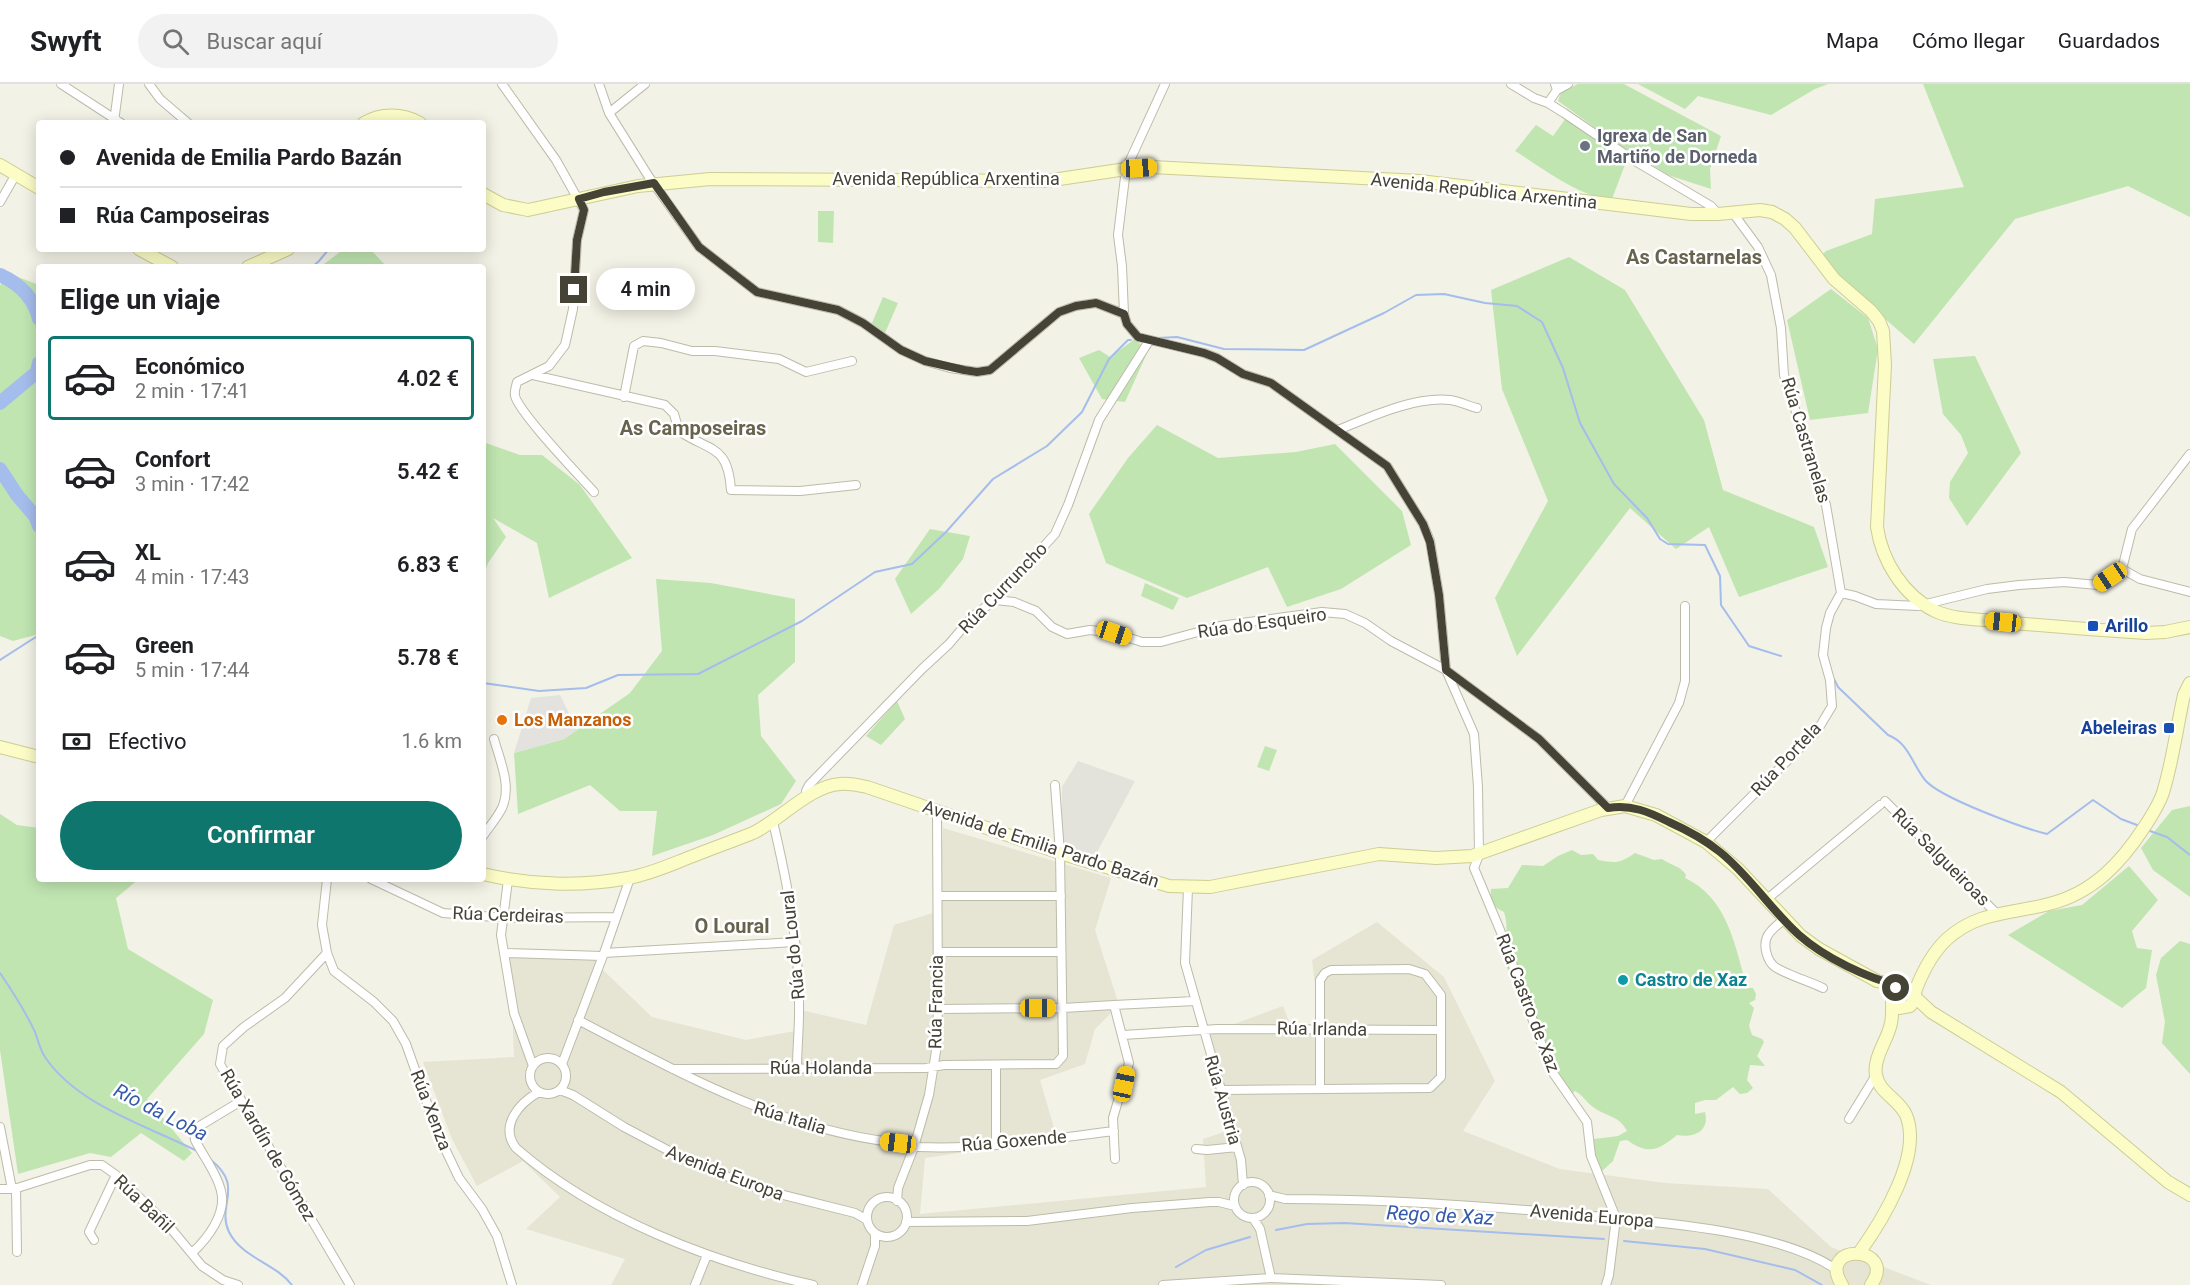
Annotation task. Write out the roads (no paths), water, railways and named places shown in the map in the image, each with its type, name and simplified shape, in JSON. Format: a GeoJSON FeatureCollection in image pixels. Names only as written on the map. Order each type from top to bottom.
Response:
{"type":"FeatureCollection","features":[{"type":"Feature","properties":{"kind":"street"},"geometry":{"type":"LineString","coordinates":[[61,84],[114,120]]}},
{"type":"Feature","properties":{"kind":"street"},"geometry":{"type":"LineString","coordinates":[[117,120],[119,84]]}},
{"type":"Feature","properties":{"kind":"street"},"geometry":{"type":"LineString","coordinates":[[149,84],[160,99],[184,120]]}},
{"type":"Feature","properties":{"kind":"street"},"geometry":{"type":"LineString","coordinates":[[502,84],[550,151],[584,210],[577,240],[573,309],[565,345],[549,366],[517,382],[515,397],[520,406],[594,492]]}},
{"type":"Feature","properties":{"kind":"street"},"geometry":{"type":"LineString","coordinates":[[599,84],[609,112],[654,183],[699,247],[757,292],[838,310],[863,323],[901,350],[925,361],[977,372],[990,370],[1059,312],[1076,306],[1096,303],[1124,314]]}},
{"type":"Feature","properties":{"kind":"street"},"geometry":{"type":"LineString","coordinates":[[609,112],[645,84]]}},
{"type":"Feature","properties":{"kind":"street"},"geometry":{"type":"LineString","coordinates":[[1165,84],[1126,169],[1118,235],[1124,314],[1127,324],[1138,337],[1204,353],[1243,374],[1271,383],[1387,466],[1423,524],[1430,542],[1439,595],[1446,670],[1474,734],[1478,787],[1479,855]]}},
{"type":"Feature","properties":{"kind":"street"},"geometry":{"type":"LineString","coordinates":[[1511,84],[1533,98],[1548,103],[1635,161],[1711,206],[1718,214]]}},
{"type":"Feature","properties":{"kind":"street"},"geometry":{"type":"LineString","coordinates":[[1548,103],[1556,87],[1569,84]]}},
{"type":"Feature","properties":{"kind":"street"},"geometry":{"type":"LineString","coordinates":[[369,120],[387,115],[413,120]]}},
{"type":"Feature","properties":{"kind":"street"},"geometry":{"type":"LineString","coordinates":[[0,165],[36,187]]}},
{"type":"Feature","properties":{"kind":"street","name":"Avenida República Arxentina"},"geometry":{"type":"LineString","coordinates":[[486,200],[528,210],[654,183],[710,179],[1046,181],[1152,167],[1420,181],[1662,212],[1718,214],[1760,210],[1772,212],[1795,228],[1834,279],[1879,321],[1883,332],[1885,365],[1876,510],[1880,547],[1888,565],[1901,582],[1924,604],[1935,611],[1949,615],[2003,622],[2146,633],[2188,628]]}},
{"type":"Feature","properties":{"kind":"street"},"geometry":{"type":"LineString","coordinates":[[0,202],[16,174]]}},
{"type":"Feature","properties":{"kind":"street","name":"Rúa Castranelas"},"geometry":{"type":"LineString","coordinates":[[1733,213],[1758,247],[1771,275],[1780,328],[1784,375],[1826,505],[1841,593]]}},
{"type":"Feature","properties":{"kind":"street"},"geometry":{"type":"LineString","coordinates":[[144,252],[166,264]]}},
{"type":"Feature","properties":{"kind":"street"},"geometry":{"type":"LineString","coordinates":[[255,264],[281,252]]}},
{"type":"Feature","properties":{"kind":"street"},"geometry":{"type":"LineString","coordinates":[[624,397],[634,346],[643,341],[692,351],[715,351],[779,359],[806,372],[852,361]]}},
{"type":"Feature","properties":{"kind":"street","name":"Rúa Curruncho"},"geometry":{"type":"LineString","coordinates":[[807,798],[806,791],[809,785],[949,644],[972,617],[995,600],[1055,534],[1099,420],[1149,341]]}},
{"type":"Feature","properties":{"kind":"street"},"geometry":{"type":"LineString","coordinates":[[533,375],[666,405],[674,414],[679,431],[711,447],[723,457],[730,474],[731,489],[800,491],[856,484]]}},
{"type":"Feature","properties":{"kind":"street"},"geometry":{"type":"LineString","coordinates":[[1338,430],[1423,401],[1450,400],[1477,408]]}},
{"type":"Feature","properties":{"kind":"street"},"geometry":{"type":"LineString","coordinates":[[1841,593],[1876,604],[1916,606],[1987,589],[2019,585],[2064,582],[2098,585],[2122,569],[2132,529],[2190,454]]}},
{"type":"Feature","properties":{"kind":"street"},"geometry":{"type":"LineString","coordinates":[[2122,569],[2140,579],[2190,592]]}},
{"type":"Feature","properties":{"kind":"street","name":"Rúa Portela"},"geometry":{"type":"LineString","coordinates":[[1706,842],[1817,731],[1832,706],[1830,680],[1823,655],[1830,614],[1841,593]]}},
{"type":"Feature","properties":{"kind":"street","name":"Rúa do Esqueiro"},"geometry":{"type":"LineString","coordinates":[[995,600],[1014,602],[1036,611],[1052,627],[1067,634],[1090,630],[1114,633],[1142,642],[1161,642],[1220,626],[1322,612],[1345,614],[1446,670],[1539,739],[1608,808]]}},
{"type":"Feature","properties":{"kind":"street"},"geometry":{"type":"LineString","coordinates":[[1625,806],[1679,703],[1685,681],[1685,606]]}},
{"type":"Feature","properties":{"kind":"street"},"geometry":{"type":"LineString","coordinates":[[1849,1119],[1876,1075],[1877,1063],[1891,1025],[1894,991],[1923,970],[1946,940],[1964,926],[1982,917],[2049,904],[2078,894],[2104,877],[2118,863],[2153,814],[2164,790],[2184,695],[2190,683]]}},
{"type":"Feature","properties":{"kind":"street"},"geometry":{"type":"LineString","coordinates":[[486,832],[502,809],[506,794],[506,783],[494,739]]}},
{"type":"Feature","properties":{"kind":"street"},"geometry":{"type":"LineString","coordinates":[[0,747],[36,756]]}},
{"type":"Feature","properties":{"kind":"street","name":"Avenida de Emilia Pardo Bazán"},"geometry":{"type":"LineString","coordinates":[[486,875],[508,880],[550,883],[630,878],[752,833],[828,786],[850,784],[867,787],[1060,853],[1169,886],[1188,888],[1210,887],[1380,854],[1436,858],[1479,855],[1608,808],[1625,806],[1656,815],[1706,842],[1738,869],[1783,920],[1819,949],[1877,981],[1902,986]]}},
{"type":"Feature","properties":{"kind":"street","name":"Rúa Holanda"},"geometry":{"type":"LineString","coordinates":[[578,1020],[673,1069],[1056,1064],[1063,1056],[1063,1008],[1060,853],[1055,785]]}},
{"type":"Feature","properties":{"kind":"street","name":"Rúa Salgueiroas"},"geometry":{"type":"LineString","coordinates":[[1766,900],[1882,803],[1997,914]]}},
{"type":"Feature","properties":{"kind":"street","name":"Rúa Francia"},"geometry":{"type":"LineString","coordinates":[[893,1200],[914,1147],[934,1067],[938,1009],[937,811]]}},
{"type":"Feature","properties":{"kind":"street","name":"Rúa do Loural"},"geometry":{"type":"LineString","coordinates":[[773,822],[787,883],[795,942],[799,1012],[797,1068]]}},
{"type":"Feature","properties":{"kind":"street","name":"Rúa Castro de Xaz"},"geometry":{"type":"LineString","coordinates":[[1479,855],[1474,868],[1500,930],[1551,1070],[1587,1122],[1591,1156],[1616,1218],[1606,1285]]}},
{"type":"Feature","properties":{"kind":"street"},"geometry":{"type":"LineString","coordinates":[[558,1061],[566,1049],[578,1020],[630,878]]}},
{"type":"Feature","properties":{"kind":"street"},"geometry":{"type":"LineString","coordinates":[[508,880],[501,935],[514,1013],[523,1043],[528,1051],[532,1066],[530,1074],[536,1089]]}},
{"type":"Feature","properties":{"kind":"street"},"geometry":{"type":"LineString","coordinates":[[327,882],[322,924],[327,952]]}},
{"type":"Feature","properties":{"kind":"street","name":"Rúa Cerdeiras"},"geometry":{"type":"LineString","coordinates":[[378,882],[443,913],[502,917],[616,917]]}},
{"type":"Feature","properties":{"kind":"street"},"geometry":{"type":"LineString","coordinates":[[1123,1035],[1203,1031],[1185,963],[1188,888]]}},
{"type":"Feature","properties":{"kind":"street"},"geometry":{"type":"LineString","coordinates":[[938,896],[1061,896]]}},
{"type":"Feature","properties":{"kind":"street"},"geometry":{"type":"LineString","coordinates":[[1783,920],[1769,933],[1766,940],[1769,960],[1775,967],[1823,988]]}},
{"type":"Feature","properties":{"kind":"street"},"geometry":{"type":"LineString","coordinates":[[504,953],[581,955],[795,942]]}},
{"type":"Feature","properties":{"kind":"street","name":"Rúa Xardín de Gómez"},"geometry":{"type":"LineString","coordinates":[[327,952],[285,998],[244,1027],[223,1046],[220,1064],[350,1285]]}},
{"type":"Feature","properties":{"kind":"street","name":"Rúa Xenza"},"geometry":{"type":"LineString","coordinates":[[327,952],[334,971],[374,1002],[393,1021],[406,1044],[438,1134],[459,1178],[482,1209],[497,1236],[512,1285]]}},
{"type":"Feature","properties":{"kind":"street"},"geometry":{"type":"LineString","coordinates":[[938,952],[1061,952]]}},
{"type":"Feature","properties":{"kind":"street"},"geometry":{"type":"LineString","coordinates":[[581,955],[596,969]]}},
{"type":"Feature","properties":{"kind":"street"},"geometry":{"type":"LineString","coordinates":[[1222,1090],[1430,1088],[1441,1077],[1441,995],[1425,974],[1409,969],[1331,970],[1325,973],[1320,980],[1320,1089]]}},
{"type":"Feature","properties":{"kind":"street"},"geometry":{"type":"LineString","coordinates":[[1891,1025],[1911,1002],[1923,970]]}},
{"type":"Feature","properties":{"kind":"street","name":"Avenida de Emilia Pardo Bazán"},"geometry":{"type":"LineString","coordinates":[[1877,981],[1892,999]]}},
{"type":"Feature","properties":{"kind":"street"},"geometry":{"type":"LineString","coordinates":[[1902,986],[1910,988],[1911,1002]]}},
{"type":"Feature","properties":{"kind":"street"},"geometry":{"type":"LineString","coordinates":[[1892,999],[1899,1008],[1911,1002]]}},
{"type":"Feature","properties":{"kind":"street"},"geometry":{"type":"LineString","coordinates":[[938,1009],[1063,1008],[1195,1001]]}},
{"type":"Feature","properties":{"kind":"street"},"geometry":{"type":"LineString","coordinates":[[1911,1002],[2061,1092],[2168,1182],[2190,1195]]}},
{"type":"Feature","properties":{"kind":"street"},"geometry":{"type":"LineString","coordinates":[[1114,1005],[1129,1063],[1113,1118],[1115,1158]]}},
{"type":"Feature","properties":{"kind":"street","name":"Rúa Irlanda"},"geometry":{"type":"LineString","coordinates":[[1203,1031],[1441,1030]]}},
{"type":"Feature","properties":{"kind":"street","name":"Rúa Austria"},"geometry":{"type":"LineString","coordinates":[[1203,1031],[1222,1090],[1247,1184]]}},
{"type":"Feature","properties":{"kind":"street"},"geometry":{"type":"LineString","coordinates":[[528,1051],[541,1059],[558,1061],[566,1073],[562,1086],[552,1094],[536,1089]]}},
{"type":"Feature","properties":{"kind":"street"},"geometry":{"type":"LineString","coordinates":[[532,1066],[541,1059]]}},
{"type":"Feature","properties":{"kind":"street"},"geometry":{"type":"LineString","coordinates":[[996,1065],[996,1145]]}},
{"type":"Feature","properties":{"kind":"street","name":"Rúa Italia"},"geometry":{"type":"LineString","coordinates":[[673,1069],[746,1104],[817,1128],[914,1147]]}},
{"type":"Feature","properties":{"kind":"street"},"geometry":{"type":"LineString","coordinates":[[703,1085],[704,1074],[708,1069]]}},
{"type":"Feature","properties":{"kind":"street"},"geometry":{"type":"LineString","coordinates":[[1864,1255],[1871,1236],[1899,1186],[1910,1131],[1905,1112],[1883,1089],[1876,1075]]}},
{"type":"Feature","properties":{"kind":"street","name":"Avenida Europa"},"geometry":{"type":"LineString","coordinates":[[562,1086],[624,1127],[692,1163],[760,1190],[855,1213],[867,1220]]}},
{"type":"Feature","properties":{"kind":"street"},"geometry":{"type":"LineString","coordinates":[[536,1089],[512,1118],[509,1130],[512,1142],[529,1159],[584,1196],[634,1224],[707,1255],[760,1272],[813,1285]]}},
{"type":"Feature","properties":{"kind":"street"},"geometry":{"type":"LineString","coordinates":[[192,1253],[214,1227],[221,1210],[222,1192],[195,1140],[194,1132],[198,1127],[241,1101]]}},
{"type":"Feature","properties":{"kind":"street"},"geometry":{"type":"LineString","coordinates":[[0,1127],[14,1188],[17,1252]]}},
{"type":"Feature","properties":{"kind":"street","name":"Rúa Goxende"},"geometry":{"type":"LineString","coordinates":[[914,1147],[996,1145],[1114,1131]]}},
{"type":"Feature","properties":{"kind":"street"},"geometry":{"type":"LineString","coordinates":[[1196,1149],[1237,1147]]}},
{"type":"Feature","properties":{"kind":"street","name":"Rúa Bañil"},"geometry":{"type":"LineString","coordinates":[[0,1189],[14,1188],[90,1165],[102,1165],[116,1175],[168,1225],[202,1266],[223,1280],[238,1285]]}},
{"type":"Feature","properties":{"kind":"street"},"geometry":{"type":"LineString","coordinates":[[94,1240],[89,1232],[116,1175]]}},
{"type":"Feature","properties":{"kind":"street"},"geometry":{"type":"LineString","coordinates":[[1247,1184],[1264,1187],[1269,1199],[1267,1210],[1257,1217],[1242,1215],[1235,1206],[1237,1190],[1247,1184]]}},
{"type":"Feature","properties":{"kind":"street"},"geometry":{"type":"LineString","coordinates":[[906,1219],[965,1223],[1027,1221],[1132,1208],[1219,1202],[1235,1196]]}},
{"type":"Feature","properties":{"kind":"street","name":"Avenida Europa"},"geometry":{"type":"LineString","coordinates":[[1269,1199],[1427,1203],[1662,1222],[1718,1231],[1779,1245],[1839,1265]]}},
{"type":"Feature","properties":{"kind":"street"},"geometry":{"type":"LineString","coordinates":[[893,1200],[903,1206],[906,1219],[900,1233],[888,1237],[875,1233],[867,1220],[870,1209],[876,1201],[893,1200]]}},
{"type":"Feature","properties":{"kind":"street"},"geometry":{"type":"LineString","coordinates":[[1219,1202],[1235,1206]]}},
{"type":"Feature","properties":{"kind":"street","name":"Avenida Europa"},"geometry":{"type":"LineString","coordinates":[[855,1213],[870,1209]]}},
{"type":"Feature","properties":{"kind":"street"},"geometry":{"type":"LineString","coordinates":[[1257,1217],[1271,1278]]}},
{"type":"Feature","properties":{"kind":"street"},"geometry":{"type":"LineString","coordinates":[[862,1285],[875,1246],[875,1233]]}},
{"type":"Feature","properties":{"kind":"street"},"geometry":{"type":"LineString","coordinates":[[875,1246],[884,1236]]}},
{"type":"Feature","properties":{"kind":"street"},"geometry":{"type":"LineString","coordinates":[[1842,1285],[1838,1278],[1839,1265],[1851,1253],[1864,1255],[1876,1268],[1877,1282]]}},
{"type":"Feature","properties":{"kind":"street"},"geometry":{"type":"LineString","coordinates":[[695,1285],[707,1255]]}},
{"type":"Feature","properties":{"kind":"street"},"geometry":{"type":"LineString","coordinates":[[1163,1285],[1271,1278],[1441,1285]]}},
{"type":"Feature","properties":{"kind":"waterway"},"geometry":{"type":"LineString","coordinates":[[316,264],[326,252]]}},
{"type":"Feature","properties":{"kind":"waterway","name":"Río da Loba"},"geometry":{"type":"LineString","coordinates":[[0,275],[25,292],[36,309]]}},
{"type":"Feature","properties":{"kind":"waterway"},"geometry":{"type":"LineString","coordinates":[[1158,338],[1177,337],[1224,349],[1304,350],[1384,313],[1416,295],[1444,294],[1485,303],[1517,306],[1542,322],[1563,368],[1580,423],[1614,484],[1647,518],[1660,539],[1668,544],[1705,545],[1720,576],[1721,605],[1749,646],[1781,656]]}},
{"type":"Feature","properties":{"kind":"waterway"},"geometry":{"type":"LineString","coordinates":[[486,683],[539,691],[586,688],[618,675],[698,674],[802,621],[875,572],[912,564],[946,532],[993,479],[1047,446],[1082,412],[1109,359],[1128,340],[1131,340]]}},
{"type":"Feature","properties":{"kind":"waterway","name":"Río da Loba"},"geometry":{"type":"LineString","coordinates":[[0,403],[36,373]]}},
{"type":"Feature","properties":{"kind":"waterway","name":"Río da Loba"},"geometry":{"type":"LineString","coordinates":[[0,469],[36,518]]}},
{"type":"Feature","properties":{"kind":"waterway","name":"Río da Loba"},"geometry":{"type":"LineString","coordinates":[[0,660],[36,637]]}},
{"type":"Feature","properties":{"kind":"waterway"},"geometry":{"type":"LineString","coordinates":[[1834,679],[1838,687],[1888,735],[1901,743],[1925,780],[1947,795],[2002,819],[2047,834],[2093,800],[2121,819],[2137,825]]}},
{"type":"Feature","properties":{"kind":"waterway"},"geometry":{"type":"LineString","coordinates":[[2150,831],[2167,837],[2190,855]]}},
{"type":"Feature","properties":{"kind":"waterway","name":"Río da Loba"},"geometry":{"type":"LineString","coordinates":[[0,973],[35,1032],[43,1054],[59,1074],[95,1102],[199,1152]]}},
{"type":"Feature","properties":{"kind":"waterway","name":"Río da Loba"},"geometry":{"type":"LineString","coordinates":[[211,1160],[226,1179],[228,1196],[225,1213],[229,1232],[242,1248],[277,1271],[292,1285]]}},
{"type":"Feature","properties":{"kind":"waterway","name":"Rego de Xaz"},"geometry":{"type":"LineString","coordinates":[[1276,1230],[1307,1224],[1345,1223],[1604,1239]]}},
{"type":"Feature","properties":{"kind":"waterway","name":"Rego de Xaz"},"geometry":{"type":"LineString","coordinates":[[1176,1267],[1206,1250],[1250,1237]]}},
{"type":"Feature","properties":{"kind":"waterway","name":"Rego de Xaz"},"geometry":{"type":"LineString","coordinates":[[1624,1241],[1705,1249],[1795,1270],[1822,1285]]}},
{"type":"Feature","properties":{"kind":"place","name":"Igrexa de San Martiño de Dorneda"},"geometry":{"type":"Point","coordinates":[1585,146]}},
{"type":"Feature","properties":{"kind":"place","name":"Arillo"},"geometry":{"type":"Point","coordinates":[2093,626]}},
{"type":"Feature","properties":{"kind":"place","name":"Los Manzanos"},"geometry":{"type":"Point","coordinates":[502,720]}},
{"type":"Feature","properties":{"kind":"place","name":"Abeleiras"},"geometry":{"type":"Point","coordinates":[2169,728]}},
{"type":"Feature","properties":{"kind":"place","name":"Castro de Xaz"},"geometry":{"type":"Point","coordinates":[1623,980]}},
{"type":"Feature","properties":{"kind":"district","name":"As Castarnelas"},"geometry":{"type":"Point","coordinates":[1694,257]}},
{"type":"Feature","properties":{"kind":"district","name":"As Camposeiras"},"geometry":{"type":"Point","coordinates":[693,428]}},
{"type":"Feature","properties":{"kind":"district","name":"O Loural"},"geometry":{"type":"Point","coordinates":[732,926]}}]}
